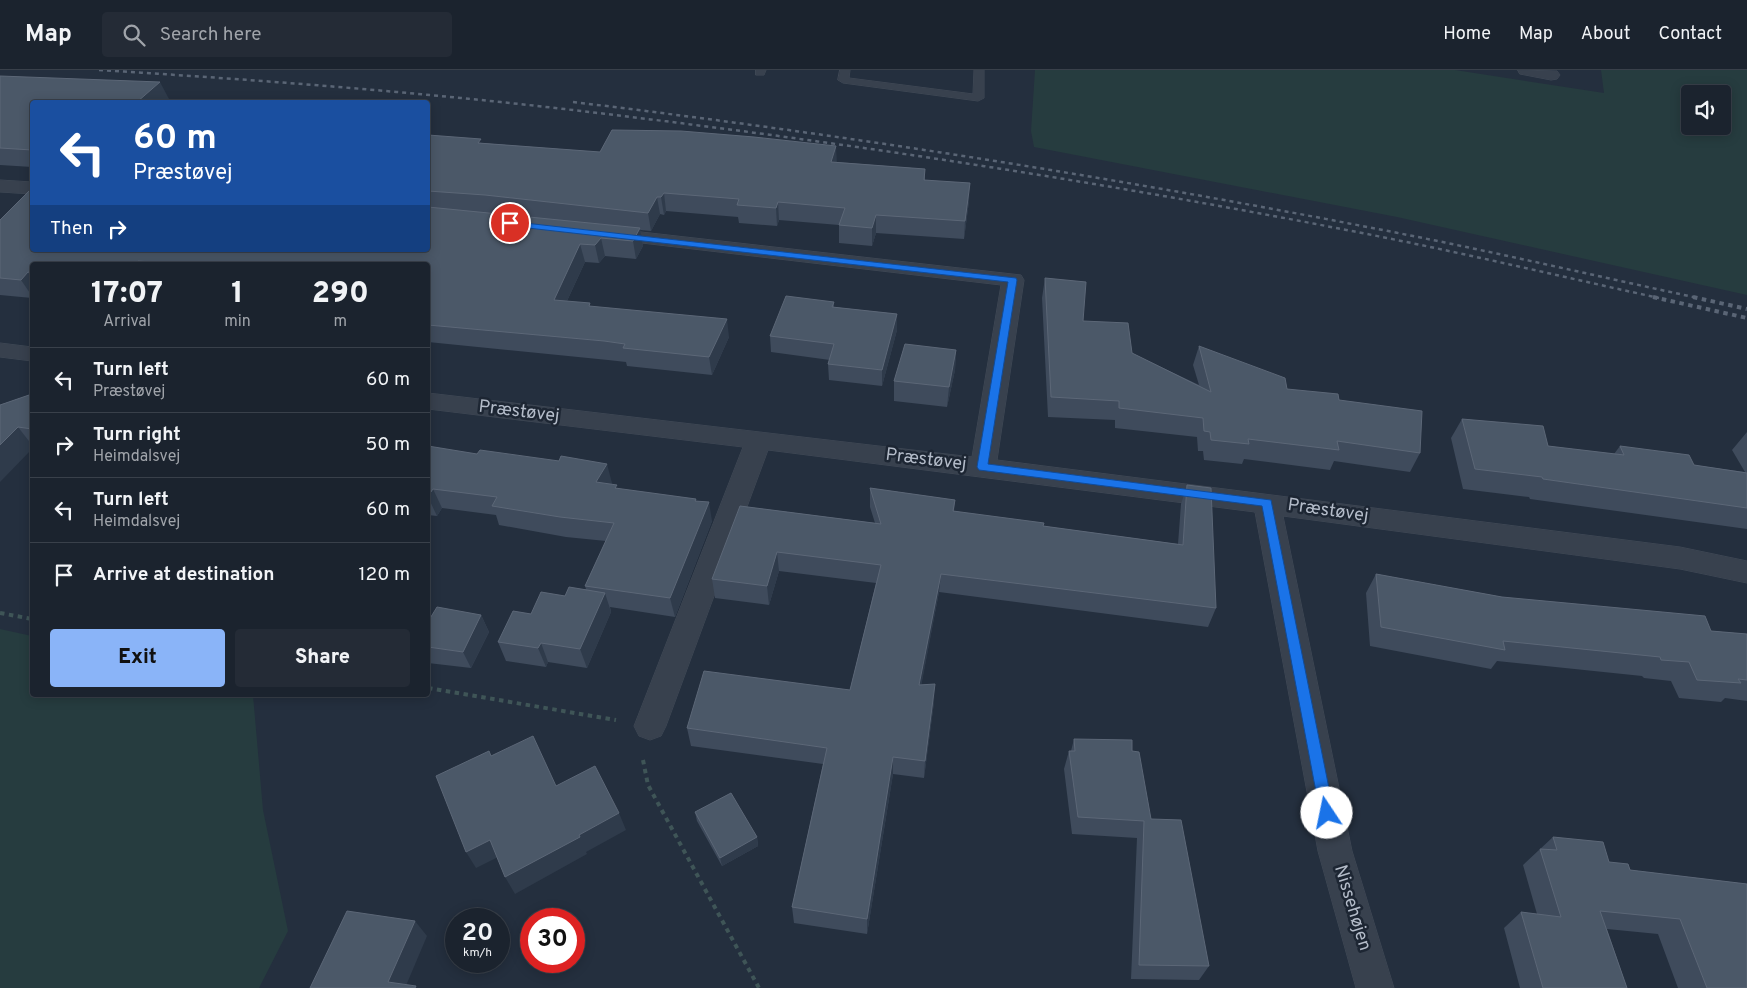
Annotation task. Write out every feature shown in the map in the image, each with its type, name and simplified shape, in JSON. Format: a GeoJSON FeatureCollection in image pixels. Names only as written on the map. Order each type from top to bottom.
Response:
{"type":"FeatureCollection","features":[{"type":"Feature","properties":{"kind":"street"},"geometry":{"type":"LineString","coordinates":[[1526,70],[1551,74]]}},
{"type":"Feature","properties":{"kind":"street"},"geometry":{"type":"LineString","coordinates":[[0,186],[30,188]]}},
{"type":"Feature","properties":{"kind":"street"},"geometry":{"type":"LineString","coordinates":[[589,232],[1013,280],[982,467]]}},
{"type":"Feature","properties":{"kind":"street"},"geometry":{"type":"LineString","coordinates":[[0,350],[30,354]]}},
{"type":"Feature","properties":{"kind":"street","name":"Præstøvej"},"geometry":{"type":"LineString","coordinates":[[430,401],[1267,503],[1680,558],[1747,572]]}},
{"type":"Feature","properties":{"kind":"street"},"geometry":{"type":"LineString","coordinates":[[650,726],[759,440]]}},
{"type":"Feature","properties":{"kind":"street","name":"Nissehøjen"},"geometry":{"type":"LineString","coordinates":[[1267,503],[1335,851],[1375,988]]}},
{"type":"Feature","properties":{"kind":"lane"},"geometry":{"type":"LineString","coordinates":[[846,70],[843,80],[978,98],[979,70]]}},
{"type":"Feature","properties":{"kind":"path"},"geometry":{"type":"LineString","coordinates":[[0,613],[30,619]]}},
{"type":"Feature","properties":{"kind":"path"},"geometry":{"type":"LineString","coordinates":[[430,688],[650,726],[641,754],[648,784],[759,988]]}},
{"type":"Feature","properties":{"kind":"green space"},"geometry":{"type":"Polygon","coordinates":[[[1035,70],[1455,70],[1604,93],[1601,70],[1747,70],[1747,295],[1397,217],[1034,147],[1031,131],[1035,70]]]}},
{"type":"Feature","properties":{"kind":"green space"},"geometry":{"type":"Polygon","coordinates":[[[0,629],[30,636],[30,697],[253,697],[263,810],[288,931],[259,988],[0,988],[0,629]]]}},
{"type":"Feature","properties":{"kind":"building"},"geometry":{"type":"Polygon","coordinates":[[[0,76],[160,82],[139,100],[30,100],[30,150],[0,148],[0,76]]]}},
{"type":"Feature","properties":{"kind":"building"},"geometry":{"type":"Polygon","coordinates":[[[612,130],[681,131],[836,146],[831,162],[925,169],[924,180],[970,183],[965,221],[876,215],[872,228],[839,225],[845,208],[778,202],[776,208],[737,205],[739,199],[664,193],[661,197],[657,197],[648,213],[485,195],[430,191],[430,135],[481,139],[478,143],[600,152],[612,130]]]}},
{"type":"Feature","properties":{"kind":"building"},"geometry":{"type":"Polygon","coordinates":[[[30,190],[30,252],[430,252],[430,207],[640,228],[633,241],[601,238],[595,245],[580,244],[554,300],[590,303],[589,306],[727,319],[709,357],[623,348],[625,344],[604,341],[430,325],[430,262],[30,262],[30,272],[28,272],[21,280],[0,278],[0,220],[30,190]]]}},
{"type":"Feature","properties":{"kind":"building"},"geometry":{"type":"Polygon","coordinates":[[[1045,278],[1086,282],[1083,321],[1128,323],[1132,353],[1211,392],[1199,346],[1285,378],[1287,389],[1338,394],[1339,400],[1422,411],[1420,453],[1337,441],[1339,450],[1248,439],[1249,444],[1211,440],[1210,432],[1204,431],[1203,418],[1119,408],[1119,401],[1051,397],[1045,278]]]}},
{"type":"Feature","properties":{"kind":"building"},"geometry":{"type":"Polygon","coordinates":[[[786,296],[834,302],[832,307],[897,314],[882,370],[828,364],[834,344],[770,336],[786,296]]]}},
{"type":"Feature","properties":{"kind":"building"},"geometry":{"type":"Polygon","coordinates":[[[905,344],[956,350],[949,387],[894,381],[905,344]]]}},
{"type":"Feature","properties":{"kind":"building"},"geometry":{"type":"Polygon","coordinates":[[[30,395],[30,429],[18,427],[0,445],[0,405],[30,395]]]}},
{"type":"Feature","properties":{"kind":"building"},"geometry":{"type":"Polygon","coordinates":[[[1462,419],[1543,426],[1548,446],[1624,455],[1620,446],[1689,455],[1694,465],[1747,473],[1747,508],[1543,479],[1542,477],[1475,469],[1462,419]]]}},
{"type":"Feature","properties":{"kind":"building"},"geometry":{"type":"Polygon","coordinates":[[[430,446],[477,454],[480,450],[559,461],[561,456],[607,464],[596,482],[617,485],[615,488],[709,502],[670,598],[585,586],[614,523],[560,517],[492,506],[497,497],[433,489],[430,493],[430,446]]]}},
{"type":"Feature","properties":{"kind":"building"},"geometry":{"type":"Polygon","coordinates":[[[1187,485],[1211,488],[1216,608],[941,574],[919,685],[935,684],[925,761],[893,757],[867,919],[792,907],[827,748],[687,728],[704,671],[850,690],[881,565],[777,552],[767,586],[712,579],[740,506],[881,524],[870,488],[955,500],[953,511],[1044,523],[1043,526],[1183,545],[1187,485]]]}},
{"type":"Feature","properties":{"kind":"building"},"geometry":{"type":"Polygon","coordinates":[[[1376,574],[1502,597],[1705,616],[1711,631],[1747,634],[1747,680],[1738,679],[1741,683],[1697,680],[1689,662],[1661,660],[1660,657],[1503,641],[1505,650],[1381,627],[1376,574]]]}},
{"type":"Feature","properties":{"kind":"building"},"geometry":{"type":"Polygon","coordinates":[[[569,587],[605,593],[580,649],[541,643],[538,648],[498,642],[513,611],[531,614],[541,592],[565,596],[569,587]]]}},
{"type":"Feature","properties":{"kind":"building"},"geometry":{"type":"Polygon","coordinates":[[[437,607],[481,615],[463,652],[430,647],[430,618],[437,607]]]}},
{"type":"Feature","properties":{"kind":"building"},"geometry":{"type":"Polygon","coordinates":[[[533,736],[556,786],[595,766],[619,813],[579,835],[580,837],[505,877],[490,840],[466,852],[436,776],[489,751],[491,756],[533,736]]]}},
{"type":"Feature","properties":{"kind":"building"},"geometry":{"type":"Polygon","coordinates":[[[1074,739],[1132,740],[1132,751],[1139,752],[1151,819],[1181,820],[1209,966],[1139,965],[1144,821],[1078,817],[1069,751],[1075,751],[1074,739]]]}},
{"type":"Feature","properties":{"kind":"building"},"geometry":{"type":"Polygon","coordinates":[[[731,793],[757,837],[720,858],[695,812],[731,793]]]}},
{"type":"Feature","properties":{"kind":"building"},"geometry":{"type":"Polygon","coordinates":[[[1553,837],[1603,842],[1609,862],[1628,864],[1630,870],[1747,884],[1747,988],[1707,988],[1680,919],[1600,911],[1627,988],[1543,988],[1521,912],[1561,917],[1540,849],[1557,850],[1553,837]]]}},
{"type":"Feature","properties":{"kind":"building"},"geometry":{"type":"Polygon","coordinates":[[[347,911],[415,921],[388,982],[416,986],[415,988],[310,988],[347,911]]]}},
{"type":"Feature","properties":{"kind":"railway"},"geometry":{"type":"LineString","coordinates":[[99,70],[280,82],[461,98],[680,123],[879,150],[1076,181],[1274,216],[1444,250],[1659,298]]}},
{"type":"Feature","properties":{"kind":"railway"},"geometry":{"type":"LineString","coordinates":[[573,102],[891,145],[1208,197],[1418,237],[1698,298]]}},
{"type":"Feature","properties":{"kind":"railway"},"geometry":{"type":"LineString","coordinates":[[1653,297],[1747,318]]}},
{"type":"Feature","properties":{"kind":"railway"},"geometry":{"type":"LineString","coordinates":[[1693,297],[1747,309]]}},
{"type":"Feature","properties":{"kind":"route"},"geometry":{"type":"LineString","coordinates":[[510,223],[1013,280],[982,467],[1267,503],[1327,813]]}}]}
